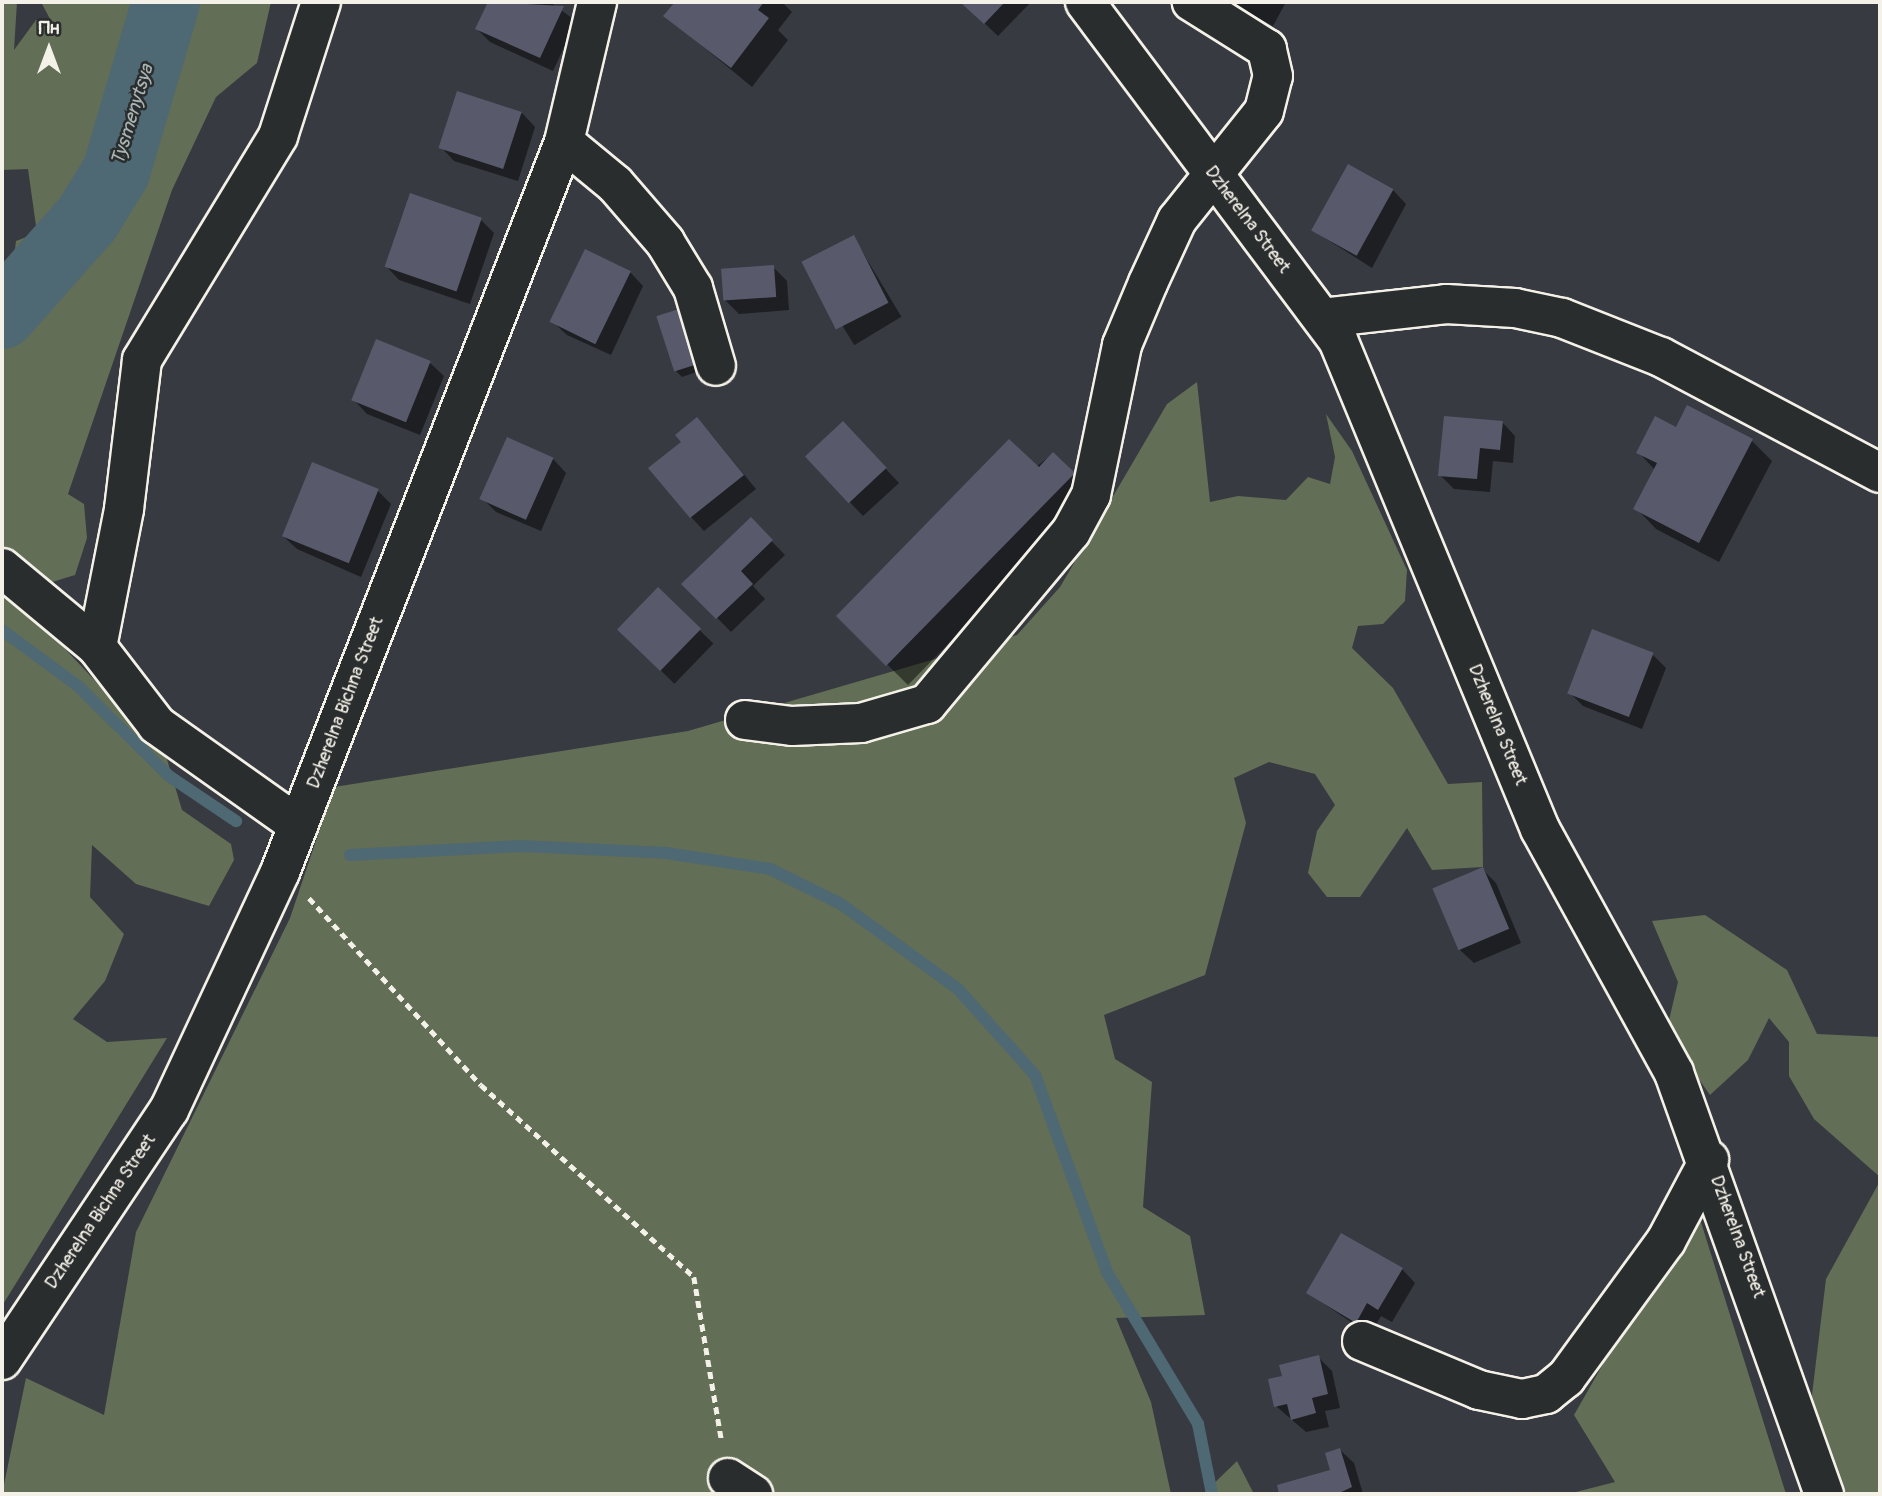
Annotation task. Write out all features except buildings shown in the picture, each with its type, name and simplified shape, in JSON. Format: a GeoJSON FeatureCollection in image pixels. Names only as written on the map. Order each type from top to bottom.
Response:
{"type":"FeatureCollection","features":[{"type":"Feature","properties":{"kind":"street"},"geometry":{"type":"LineString","coordinates":[[97,647],[124,509],[142,360],[278,136],[321,2]]}},
{"type":"Feature","properties":{"kind":"street","name":"Dzherelna Bichna Street"},"geometry":{"type":"LineString","coordinates":[[2,1360],[169,1110],[280,872],[564,142],[597,2]]}},
{"type":"Feature","properties":{"kind":"street","name":"Dzherelna Street"},"geometry":{"type":"LineString","coordinates":[[1085,2],[1338,340],[1540,830],[1674,1073],[1709,1160],[1824,1494]]}},
{"type":"Feature","properties":{"kind":"street"},"geometry":{"type":"LineString","coordinates":[[745,720],[792,726],[861,723],[901,716],[936,693],[1071,533],[1091,495],[1122,345],[1177,220],[1210,172],[1264,111],[1273,76],[1267,49],[1192,2]]}},
{"type":"Feature","properties":{"kind":"street"},"geometry":{"type":"LineString","coordinates":[[564,142],[615,184],[665,242],[693,288],[716,366]]}},
{"type":"Feature","properties":{"kind":"street"},"geometry":{"type":"LineString","coordinates":[[1322,318],[1446,304],[1515,308],[1562,318],[1661,357],[1880,473]]}},
{"type":"Feature","properties":{"kind":"street"},"geometry":{"type":"LineString","coordinates":[[2,568],[97,647],[157,725],[298,825]]}},
{"type":"Feature","properties":{"kind":"street"},"geometry":{"type":"LineString","coordinates":[[1362,1341],[1479,1390],[1522,1399],[1546,1394],[1566,1378],[1666,1241],[1709,1160]]}},
{"type":"Feature","properties":{"kind":"path"},"geometry":{"type":"LineString","coordinates":[[280,872],[351,937],[481,1085],[694,1277],[740,1486]]}},
{"type":"Feature","properties":{"kind":"green space"},"geometry":{"type":"Polygon","coordinates":[[[2,2],[17,2],[14,50],[36,20],[50,19],[41,2],[271,2],[257,63],[216,97],[172,190],[68,494],[84,504],[87,538],[75,575],[49,583],[2,573],[2,263],[13,265],[16,241],[37,233],[28,169],[3,170],[2,2]]]}},
{"type":"Feature","properties":{"kind":"green space"},"geometry":{"type":"Polygon","coordinates":[[[1197,382],[1210,502],[1238,496],[1286,500],[1308,477],[1330,484],[1335,457],[1326,414],[1352,451],[1407,570],[1405,601],[1383,624],[1358,626],[1352,648],[1393,688],[1448,784],[1482,782],[1483,867],[1432,870],[1407,828],[1360,897],[1327,897],[1308,873],[1317,831],[1335,805],[1315,774],[1269,762],[1234,778],[1246,823],[1205,975],[1104,1015],[1115,1059],[1152,1082],[1143,1207],[1190,1236],[1205,1315],[1116,1318],[1151,1402],[1171,1494],[2,1494],[26,1378],[104,1415],[136,1232],[290,918],[334,787],[688,731],[1017,635],[1060,587],[1167,404],[1197,382]]]}},
{"type":"Feature","properties":{"kind":"green space"},"geometry":{"type":"Polygon","coordinates":[[[2,582],[166,756],[182,810],[231,844],[234,860],[209,906],[136,884],[92,845],[90,897],[124,934],[105,981],[73,1019],[107,1042],[167,1038],[2,1306],[2,582]]]}},
{"type":"Feature","properties":{"kind":"green space"},"geometry":{"type":"Polygon","coordinates":[[[1705,915],[1787,970],[1817,1034],[1880,1037],[1880,1177],[1814,1119],[1789,1076],[1789,1042],[1769,1018],[1748,1060],[1710,1095],[1666,1033],[1678,982],[1652,921],[1705,915]]]}},
{"type":"Feature","properties":{"kind":"green space"},"geometry":{"type":"Polygon","coordinates":[[[1880,1181],[1880,1494],[1800,1494],[1826,1279],[1880,1181]]]}},
{"type":"Feature","properties":{"kind":"green space"},"geometry":{"type":"Polygon","coordinates":[[[1695,1203],[1786,1494],[1568,1494],[1615,1482],[1574,1415],[1695,1203]]]}},
{"type":"Feature","properties":{"kind":"green space"},"geometry":{"type":"Polygon","coordinates":[[[1237,1461],[1254,1494],[1203,1494],[1237,1461]]]}},
{"type":"Feature","properties":{"kind":"waterway","name":"Tysmenytsya"},"geometry":{"type":"LineString","coordinates":[[2,315],[87,219],[116,172],[166,2]]}},
{"type":"Feature","properties":{"kind":"waterway"},"geometry":{"type":"LineString","coordinates":[[2,630],[78,686],[169,776],[236,821]]}},
{"type":"Feature","properties":{"kind":"waterway"},"geometry":{"type":"LineString","coordinates":[[350,855],[520,846],[666,853],[770,869],[841,904],[958,989],[1035,1075],[1108,1274],[1198,1424],[1212,1494]]}}]}
